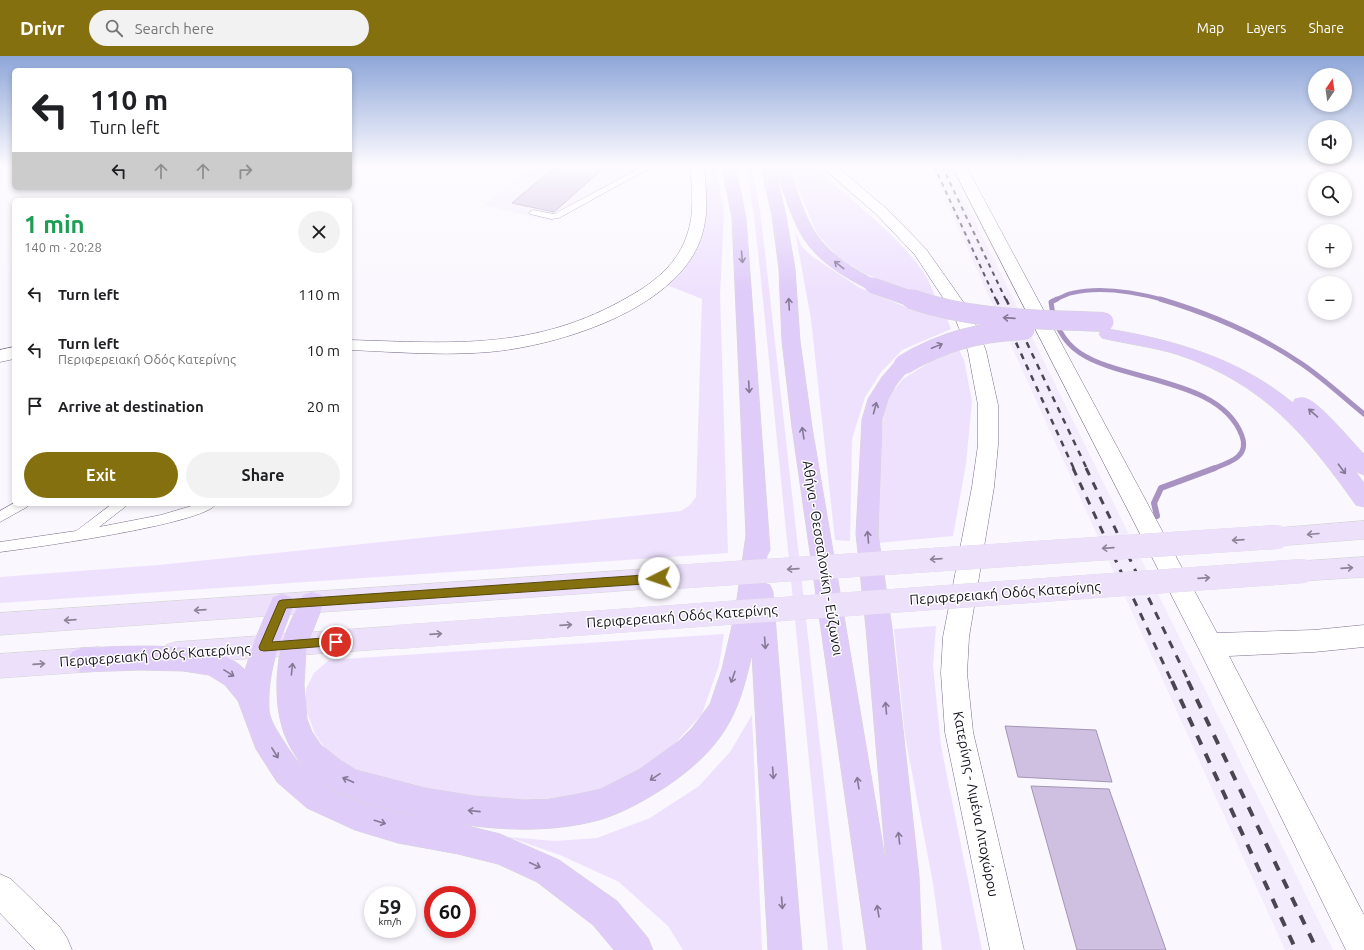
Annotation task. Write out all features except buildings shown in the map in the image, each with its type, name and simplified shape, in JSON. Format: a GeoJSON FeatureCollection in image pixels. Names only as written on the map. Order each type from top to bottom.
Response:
{"type":"FeatureCollection","features":[{"type":"Feature","properties":{"kind":"highway"},"geometry":{"type":"LineString","coordinates":[[736,208],[743,278],[757,535],[785,950]]}},
{"type":"Feature","properties":{"kind":"highway","name":"Αθήνα - Θεσσαλονίκη - Εύζωνοι"},"geometry":{"type":"LineString","coordinates":[[777,208],[787,269],[791,341],[802,426],[884,950]]}},
{"type":"Feature","properties":{"kind":"highway"},"geometry":{"type":"LineString","coordinates":[[797,208],[805,227],[812,239],[827,256],[841,267],[872,285],[927,305],[958,312],[994,317],[1166,334],[1225,355],[1260,373],[1289,394],[1315,415],[1364,462]]}},
{"type":"Feature","properties":{"kind":"highway"},"geometry":{"type":"LineString","coordinates":[[905,950],[903,876],[879,628],[867,534],[872,420],[878,399],[889,381],[903,365],[924,352],[964,337],[1016,330],[1106,328],[1163,344],[1190,352],[1218,363],[1250,380],[1275,398],[1298,417],[1336,461],[1364,499]]}},
{"type":"Feature","properties":{"kind":"highway"},"geometry":{"type":"LineString","coordinates":[[1341,441],[1364,467]]}},
{"type":"Feature","properties":{"kind":"highway"},"geometry":{"type":"LineString","coordinates":[[312,602],[295,645],[290,693],[294,726],[309,753],[336,775],[370,789],[467,811],[512,815],[560,813],[601,805],[640,786],[673,765],[700,739],[721,711],[734,674],[743,640],[750,603],[757,535]]}},
{"type":"Feature","properties":{"kind":"highway"},"geometry":{"type":"LineString","coordinates":[[257,719],[254,693],[259,667],[264,647],[282,604]]}},
{"type":"Feature","properties":{"kind":"highway"},"geometry":{"type":"LineString","coordinates":[[81,660],[141,658],[183,660],[214,664],[234,676],[249,694],[257,719],[266,739],[287,772],[317,798],[355,815],[398,828],[458,839],[500,849],[548,871],[605,913],[636,950]]}},
{"type":"Feature","properties":{"kind":"main road"},"geometry":{"type":"LineString","coordinates":[[0,624],[1364,530]]}},
{"type":"Feature","properties":{"kind":"main road","name":"Περιφερειακή Οδός Κατερίνης"},"geometry":{"type":"LineString","coordinates":[[0,666],[1364,567]]}},
{"type":"Feature","properties":{"kind":"street"},"geometry":{"type":"LineString","coordinates":[[352,345],[468,348],[515,344],[586,325],[610,315],[637,300],[667,278],[688,250],[695,236],[699,216],[699,208]]}},
{"type":"Feature","properties":{"kind":"street","name":"Κατερίνης - Λιμένα Λιτοχώρου"},"geometry":{"type":"LineString","coordinates":[[877,208],[920,252],[962,313],[977,351],[988,405],[988,445],[983,488],[956,636],[954,673],[959,732],[1006,950]]}},
{"type":"Feature","properties":{"kind":"street"},"geometry":{"type":"LineString","coordinates":[[981,208],[1210,645],[1364,950]]}},
{"type":"Feature","properties":{"kind":"street"},"geometry":{"type":"LineString","coordinates":[[0,356],[12,353]]}},
{"type":"Feature","properties":{"kind":"street"},"geometry":{"type":"LineString","coordinates":[[1210,645],[1314,641],[1364,636]]}},
{"type":"Feature","properties":{"kind":"street"},"geometry":{"type":"LineString","coordinates":[[0,890],[48,938],[55,950]]}},
{"type":"Feature","properties":{"kind":"lane"},"geometry":{"type":"LineString","coordinates":[[532,212],[551,217],[571,208]]}},
{"type":"Feature","properties":{"kind":"lane"},"geometry":{"type":"LineString","coordinates":[[0,517],[19,506]]}},
{"type":"Feature","properties":{"kind":"lane"},"geometry":{"type":"LineString","coordinates":[[80,535],[118,506]]}},
{"type":"Feature","properties":{"kind":"lane"},"geometry":{"type":"LineString","coordinates":[[0,547],[80,535],[168,518],[191,513],[206,506]]}},
{"type":"Feature","properties":{"kind":"shaded area"},"geometry":{"type":"Polygon","coordinates":[[[495,208],[577,208],[551,221],[495,208]]]}},
{"type":"Feature","properties":{"kind":"shaded area"},"geometry":{"type":"Polygon","coordinates":[[[706,208],[723,208],[724,213],[720,294],[728,553],[0,603],[0,577],[159,565],[681,511],[690,505],[696,497],[702,299],[667,285],[683,268],[697,248],[705,226],[706,208]]]}},
{"type":"Feature","properties":{"kind":"shaded area"},"geometry":{"type":"Polygon","coordinates":[[[753,208],[759,208],[843,950],[828,950],[753,208]]]}},
{"type":"Feature","properties":{"kind":"shaded area"},"geometry":{"type":"Polygon","coordinates":[[[806,208],[861,208],[900,243],[926,276],[936,298],[919,294],[865,274],[837,256],[817,234],[806,208]]]}},
{"type":"Feature","properties":{"kind":"shaded area"},"geometry":{"type":"Polygon","coordinates":[[[949,208],[968,208],[1333,950],[1285,950],[949,208]]]}},
{"type":"Feature","properties":{"kind":"shaded area"},"geometry":{"type":"Polygon","coordinates":[[[795,231],[802,247],[813,257],[860,288],[913,310],[947,319],[951,329],[902,350],[881,372],[865,397],[852,439],[850,541],[835,540],[811,319],[795,231]]]}},
{"type":"Feature","properties":{"kind":"shaded area"},"geometry":{"type":"Polygon","coordinates":[[[959,350],[964,360],[972,401],[966,464],[953,536],[877,543],[880,435],[888,397],[903,379],[933,360],[959,350]]]}},
{"type":"Feature","properties":{"kind":"shaded area"},"geometry":{"type":"Polygon","coordinates":[[[936,626],[933,666],[941,746],[982,950],[942,950],[933,883],[905,736],[894,629],[936,626]]]}},
{"type":"Feature","properties":{"kind":"shaded area"},"geometry":{"type":"Polygon","coordinates":[[[724,634],[719,665],[702,714],[669,750],[631,776],[590,795],[510,801],[441,791],[377,779],[351,769],[327,751],[315,734],[306,709],[306,689],[314,673],[329,660],[724,634]]]}},
{"type":"Feature","properties":{"kind":"shaded area"},"geometry":{"type":"Polygon","coordinates":[[[752,715],[762,950],[683,950],[668,926],[619,882],[560,855],[508,837],[555,841],[597,838],[650,818],[699,786],[730,752],[752,715]]]}},
{"type":"Feature","properties":{"kind":"waterway"},"geometry":{"type":"LineString","coordinates":[[1161,299],[1130,292],[1095,290],[1065,295],[1051,302],[1054,317],[1060,331],[1069,343],[1080,353],[1098,363],[1193,392],[1214,403],[1231,417],[1242,436],[1244,443],[1243,450],[1240,455],[1230,462],[1212,469]]}},
{"type":"Feature","properties":{"kind":"waterway"},"geometry":{"type":"LineString","coordinates":[[1161,299],[1216,318],[1268,343],[1310,370],[1364,414]]}},
{"type":"Feature","properties":{"kind":"waterway"},"geometry":{"type":"LineString","coordinates":[[1157,516],[1154,503],[1161,488],[1215,468]]}},
{"type":"Feature","properties":{"kind":"railway"},"geometry":{"type":"LineString","coordinates":[[953,208],[996,300]]}},
{"type":"Feature","properties":{"kind":"railway"},"geometry":{"type":"LineString","coordinates":[[962,208],[1006,300]]}},
{"type":"Feature","properties":{"kind":"railway"},"geometry":{"type":"LineString","coordinates":[[996,299],[1074,469]]}},
{"type":"Feature","properties":{"kind":"railway"},"geometry":{"type":"LineString","coordinates":[[1006,299],[1087,469]]}},
{"type":"Feature","properties":{"kind":"railway"},"geometry":{"type":"LineString","coordinates":[[1073,468],[1172,682]]}},
{"type":"Feature","properties":{"kind":"railway"},"geometry":{"type":"LineString","coordinates":[[1086,468],[1189,682]]}},
{"type":"Feature","properties":{"kind":"railway"},"geometry":{"type":"LineString","coordinates":[[1172,681],[1296,950]]}},
{"type":"Feature","properties":{"kind":"railway"},"geometry":{"type":"LineString","coordinates":[[1188,681],[1317,950]]}},
{"type":"Feature","properties":{"kind":"route"},"geometry":{"type":"LineString","coordinates":[[336,642],[264,647],[282,604],[659,578]]}}]}
